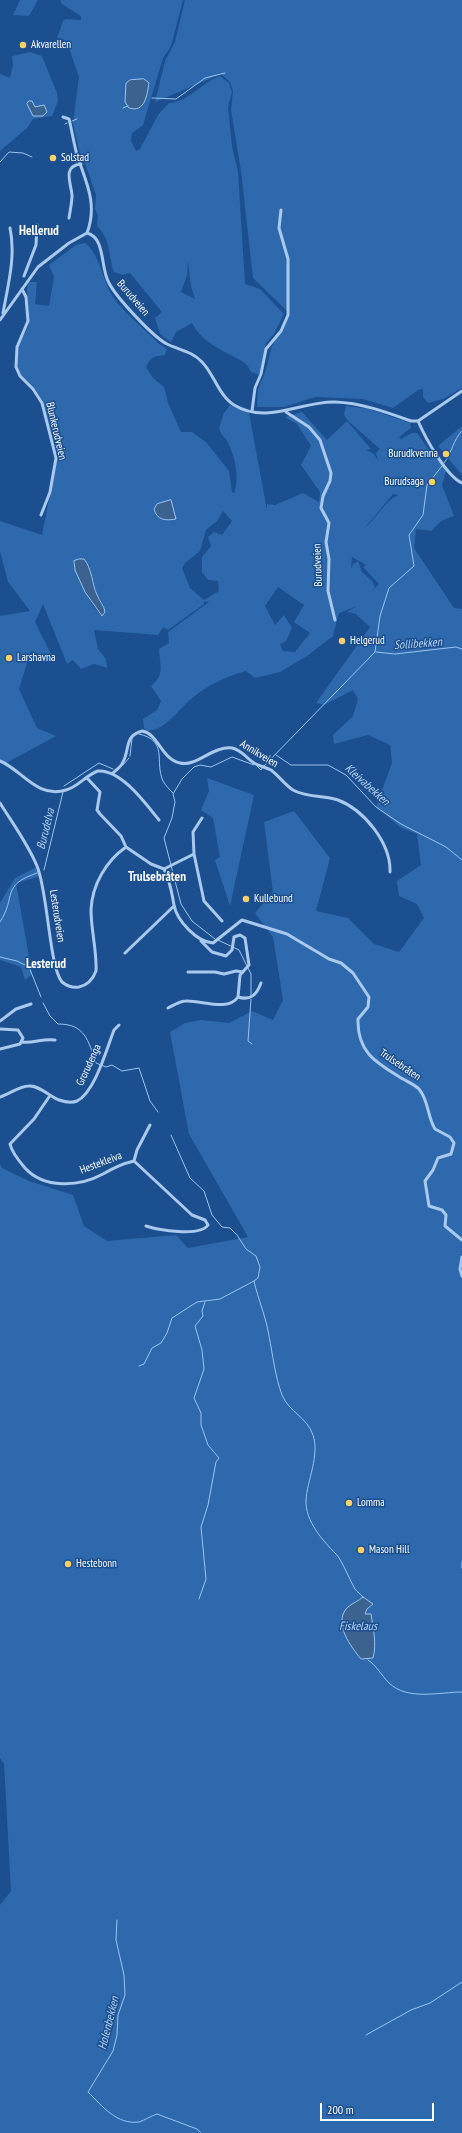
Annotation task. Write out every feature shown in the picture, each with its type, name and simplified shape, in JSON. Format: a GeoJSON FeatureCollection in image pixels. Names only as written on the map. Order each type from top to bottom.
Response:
{"type":"FeatureCollection","features":[{"type":"Feature","properties":{"kind":"street"},"geometry":{"type":"LineString","coordinates":[[0,320],[38,267],[69,243],[87,233],[90,217],[90,194],[69,119],[63,117]]}},
{"type":"Feature","properties":{"kind":"street"},"geometry":{"type":"LineString","coordinates":[[69,218],[72,194],[69,181],[69,171],[74,166],[81,164]]}},
{"type":"Feature","properties":{"kind":"street"},"geometry":{"type":"LineString","coordinates":[[252,411],[255,388],[261,374],[266,349],[281,331],[288,315],[288,259],[279,228],[282,210]]}},
{"type":"Feature","properties":{"kind":"street"},"geometry":{"type":"LineString","coordinates":[[24,276],[36,245],[37,225]]}},
{"type":"Feature","properties":{"kind":"street"},"geometry":{"type":"LineString","coordinates":[[3,314],[12,259],[13,244],[10,228]]}},
{"type":"Feature","properties":{"kind":"street","name":"Burudveien"},"geometry":{"type":"LineString","coordinates":[[87,233],[96,238],[99,244],[105,274],[115,293],[122,302],[162,341],[196,357],[207,367],[230,402],[240,408],[268,414],[286,412],[310,404],[348,403],[370,407],[411,421],[418,421]]}},
{"type":"Feature","properties":{"kind":"street","name":"Blunkerudveien"},"geometry":{"type":"LineString","coordinates":[[22,289],[26,297],[28,321],[17,347],[16,367],[20,376],[33,388],[42,404],[56,458],[50,492],[41,515]]}},
{"type":"Feature","properties":{"kind":"street"},"geometry":{"type":"LineString","coordinates":[[462,391],[418,421],[451,474],[462,483]]}},
{"type":"Feature","properties":{"kind":"street","name":"Burudveien"},"geometry":{"type":"LineString","coordinates":[[286,412],[309,427],[320,440],[331,473],[330,481],[323,496],[322,508],[329,524],[326,542],[329,559],[328,590],[335,620]]}},
{"type":"Feature","properties":{"kind":"street","name":"Annikveien"},"geometry":{"type":"LineString","coordinates":[[114,772],[124,761],[129,739],[142,731],[152,736],[165,754],[179,763],[190,762],[212,751],[229,748],[241,752],[258,765],[271,771],[298,792],[338,800],[368,822],[378,834],[387,852],[390,872]]}},
{"type":"Feature","properties":{"kind":"street"},"geometry":{"type":"LineString","coordinates":[[0,761],[31,784],[48,791],[64,791],[98,771],[114,772],[138,795],[159,820]]}},
{"type":"Feature","properties":{"kind":"street"},"geometry":{"type":"LineString","coordinates":[[87,778],[100,792],[97,810],[121,836],[126,847],[151,864],[164,869],[172,886],[174,906],[183,922],[200,940],[212,952],[226,956],[232,950],[234,937],[244,936],[246,939],[249,963],[239,979],[238,997],[230,1004],[203,1004],[187,1001],[168,1008]]}},
{"type":"Feature","properties":{"kind":"street","name":"Lesterudveien"},"geometry":{"type":"LineString","coordinates":[[0,803],[37,867],[45,898],[56,968],[63,983],[70,986],[83,986],[94,977],[96,971],[91,910],[94,893],[106,867],[126,847]]}},
{"type":"Feature","properties":{"kind":"street"},"geometry":{"type":"LineString","coordinates":[[202,818],[193,832],[194,854],[204,901],[222,921]]}},
{"type":"Feature","properties":{"kind":"street"},"geometry":{"type":"LineString","coordinates":[[164,869],[194,854]]}},
{"type":"Feature","properties":{"kind":"street"},"geometry":{"type":"LineString","coordinates":[[125,953],[174,906]]}},
{"type":"Feature","properties":{"kind":"street","name":"Trulsebråten"},"geometry":{"type":"LineString","coordinates":[[200,940],[213,943],[220,940],[237,923],[245,920],[287,934],[329,959],[341,963],[353,973],[369,997],[368,1007],[358,1019],[360,1038],[368,1054],[376,1062],[418,1089],[426,1100],[433,1127],[450,1137],[454,1143],[451,1154],[438,1158],[435,1167],[426,1178],[425,1184],[429,1206],[444,1212],[446,1215],[445,1226],[462,1240]]}},
{"type":"Feature","properties":{"kind":"street"},"geometry":{"type":"LineString","coordinates":[[188,972],[215,972],[224,974],[236,971],[243,972]]}},
{"type":"Feature","properties":{"kind":"street"},"geometry":{"type":"LineString","coordinates":[[238,997],[247,999],[251,997],[261,983]]}},
{"type":"Feature","properties":{"kind":"street"},"geometry":{"type":"LineString","coordinates":[[0,1021],[16,1009],[31,1004]]}},
{"type":"Feature","properties":{"kind":"street","name":"Grorudenga"},"geometry":{"type":"LineString","coordinates":[[0,1097],[28,1086],[36,1087],[49,1097],[70,1102],[82,1097],[92,1083],[114,1030],[119,1025]]}},
{"type":"Feature","properties":{"kind":"street"},"geometry":{"type":"LineString","coordinates":[[0,1029],[18,1030],[23,1034],[22,1042]]}},
{"type":"Feature","properties":{"kind":"street"},"geometry":{"type":"LineString","coordinates":[[0,1049],[22,1042],[44,1039],[55,1040]]}},
{"type":"Feature","properties":{"kind":"street","name":"Hestekleiva"},"geometry":{"type":"LineString","coordinates":[[49,1097],[34,1119],[10,1144],[23,1165],[40,1180],[63,1185],[96,1176],[118,1165],[134,1161]]}},
{"type":"Feature","properties":{"kind":"street","name":"Hestekleiva"},"geometry":{"type":"LineString","coordinates":[[134,1161],[137,1150],[150,1125]]}},
{"type":"Feature","properties":{"kind":"street","name":"Hestekleiva"},"geometry":{"type":"LineString","coordinates":[[134,1161],[192,1215],[205,1220],[208,1225],[202,1229],[172,1232],[146,1226]]}},
{"type":"Feature","properties":{"kind":"street"},"geometry":{"type":"LineString","coordinates":[[462,1258],[460,1269],[462,1276]]}},
{"type":"Feature","properties":{"kind":"shaded area"},"geometry":{"type":"Polygon","coordinates":[[[20,0],[38,0],[29,16],[13,15],[20,0]]]}},
{"type":"Feature","properties":{"kind":"shaded area"},"geometry":{"type":"Polygon","coordinates":[[[60,0],[183,0],[171,46],[163,58],[143,125],[132,133],[131,141],[136,151],[140,149],[158,115],[169,103],[182,100],[213,79],[220,76],[229,83],[232,92],[228,107],[232,146],[238,172],[245,284],[260,289],[284,314],[274,334],[266,343],[260,375],[251,372],[247,365],[242,361],[207,341],[196,330],[192,323],[176,332],[171,342],[160,334],[155,318],[162,312],[130,273],[123,275],[114,272],[105,236],[97,226],[98,216],[95,209],[96,195],[86,166],[80,155],[73,123],[79,77],[68,45],[63,39],[57,38],[63,21],[66,19],[81,20],[81,16],[62,4],[60,0]],[[188,261],[187,275],[181,292],[195,299],[191,286],[188,261]]]}},
{"type":"Feature","properties":{"kind":"shaded area"},"geometry":{"type":"Polygon","coordinates":[[[185,0],[462,0],[462,388],[443,399],[428,403],[423,397],[423,389],[418,390],[393,408],[363,399],[315,397],[284,407],[257,407],[258,389],[265,373],[272,346],[289,313],[253,278],[241,171],[231,110],[233,91],[230,82],[221,74],[155,102],[165,61],[175,42],[185,0]]]}},
{"type":"Feature","properties":{"kind":"shaded area"},"geometry":{"type":"Polygon","coordinates":[[[30,52],[42,56],[57,93],[58,101],[52,116],[33,119],[27,128],[0,151],[0,74],[10,78],[13,65],[12,56],[30,52]]]}},
{"type":"Feature","properties":{"kind":"shaded area"},"geometry":{"type":"Polygon","coordinates":[[[85,243],[90,248],[98,261],[113,297],[159,344],[167,349],[165,355],[153,358],[149,361],[146,367],[153,378],[164,387],[168,403],[181,432],[192,432],[206,442],[229,471],[232,492],[234,493],[237,481],[236,467],[230,447],[219,428],[224,413],[230,405],[249,413],[267,510],[267,504],[275,505],[303,493],[319,502],[320,492],[301,465],[311,446],[297,424],[285,417],[302,412],[327,440],[347,421],[371,449],[366,450],[374,454],[378,461],[376,453],[380,449],[347,420],[344,414],[346,406],[369,409],[410,423],[411,428],[399,437],[401,439],[412,433],[417,433],[433,456],[435,455],[446,471],[442,485],[454,516],[441,521],[431,531],[416,529],[414,548],[454,608],[462,609],[462,2133],[0,2133],[0,1905],[11,1891],[4,1764],[0,1758],[0,1164],[2,1168],[29,1181],[73,1195],[84,1226],[107,1241],[176,1235],[188,1248],[248,1237],[189,1134],[170,1032],[185,1023],[201,1020],[229,1023],[252,1011],[273,1020],[283,1000],[273,937],[255,913],[273,892],[264,822],[294,811],[330,858],[316,911],[348,918],[374,944],[399,952],[424,918],[417,904],[399,896],[397,881],[421,865],[417,834],[400,827],[376,807],[392,763],[390,745],[368,735],[334,744],[333,735],[353,716],[358,699],[353,690],[324,705],[316,703],[370,627],[356,614],[347,612],[357,606],[339,613],[333,636],[307,656],[280,672],[255,678],[246,671],[217,682],[191,699],[166,723],[154,730],[147,731],[144,728],[143,719],[157,710],[161,701],[151,686],[158,678],[161,670],[159,649],[169,643],[168,632],[209,602],[204,601],[204,604],[168,630],[163,627],[158,635],[94,630],[98,649],[106,659],[107,668],[94,664],[81,669],[73,660],[67,664],[43,604],[35,622],[54,660],[31,651],[19,689],[37,728],[56,736],[6,763],[0,760],[0,616],[30,611],[8,582],[0,551],[0,521],[42,535],[57,458],[43,401],[35,389],[20,374],[15,352],[29,325],[27,288],[29,282],[37,282],[35,304],[49,306],[54,277],[49,265],[76,245],[85,243]],[[393,494],[364,529],[390,500],[399,495],[393,494]],[[223,511],[217,521],[206,530],[200,551],[185,563],[182,568],[190,588],[204,600],[219,591],[218,581],[208,580],[202,572],[202,557],[211,546],[208,537],[214,532],[222,535],[232,521],[223,511]],[[352,557],[351,569],[353,564],[358,561],[362,572],[372,581],[375,587],[373,590],[379,584],[363,567],[366,565],[352,557]],[[89,564],[82,584],[91,603],[101,616],[104,605],[97,595],[89,564]],[[278,587],[265,606],[275,625],[284,615],[292,628],[286,641],[280,644],[283,651],[295,652],[310,633],[294,622],[304,605],[278,587]],[[363,1597],[355,1603],[375,1642],[372,1634],[371,1614],[365,1614],[367,1609],[373,1604],[363,1597]]]}},
{"type":"Feature","properties":{"kind":"shaded area"},"geometry":{"type":"Polygon","coordinates":[[[462,426],[462,475],[438,446],[462,426]]]}},
{"type":"Feature","properties":{"kind":"shaded area"},"geometry":{"type":"Polygon","coordinates":[[[207,778],[254,795],[230,906],[215,860],[220,857],[213,818],[201,810],[209,791],[207,778]]]}},
{"type":"Feature","properties":{"kind":"shaded area"},"geometry":{"type":"Polygon","coordinates":[[[37,867],[41,876],[16,883],[32,974],[25,980],[21,967],[0,960],[0,903],[15,878],[37,867]]]}},
{"type":"Feature","properties":{"kind":"water"},"geometry":{"type":"Polygon","coordinates":[[[144,79],[149,83],[144,102],[139,108],[129,108],[125,102],[126,83],[130,80],[144,79]]]}},
{"type":"Feature","properties":{"kind":"water"},"geometry":{"type":"Polygon","coordinates":[[[29,101],[32,101],[35,107],[44,105],[47,112],[43,116],[33,116],[27,104],[29,101]]]}},
{"type":"Feature","properties":{"kind":"water"},"geometry":{"type":"Polygon","coordinates":[[[171,500],[176,519],[165,520],[159,518],[154,509],[157,504],[171,500]]]}},
{"type":"Feature","properties":{"kind":"water"},"geometry":{"type":"Polygon","coordinates":[[[84,559],[89,567],[95,591],[103,605],[105,612],[102,616],[85,592],[75,570],[74,561],[84,559]]]}},
{"type":"Feature","properties":{"kind":"water","name":"Fiskelaus"},"geometry":{"type":"Polygon","coordinates":[[[363,1597],[373,1604],[367,1609],[365,1614],[371,1614],[375,1647],[373,1658],[361,1659],[348,1642],[342,1621],[343,1614],[347,1608],[363,1597]]]}},
{"type":"Feature","properties":{"kind":"waterway"},"geometry":{"type":"LineString","coordinates":[[152,98],[176,99],[205,78],[225,73]]}},
{"type":"Feature","properties":{"kind":"waterway"},"geometry":{"type":"LineString","coordinates":[[123,108],[128,106]]}},
{"type":"Feature","properties":{"kind":"waterway"},"geometry":{"type":"LineString","coordinates":[[72,121],[77,119]]}},
{"type":"Feature","properties":{"kind":"waterway"},"geometry":{"type":"LineString","coordinates":[[0,162],[9,152],[23,153],[32,157]]}},
{"type":"Feature","properties":{"kind":"waterway"},"geometry":{"type":"LineString","coordinates":[[444,463],[462,431]]}},
{"type":"Feature","properties":{"kind":"waterway"},"geometry":{"type":"LineString","coordinates":[[264,766],[375,652],[380,616],[389,588],[414,566],[409,535],[423,515],[427,485],[442,466]]}},
{"type":"Feature","properties":{"kind":"waterway","name":"Sollibekken"},"geometry":{"type":"LineString","coordinates":[[376,652],[395,654],[456,647],[462,649]]}},
{"type":"Feature","properties":{"kind":"waterway","name":"Burudelva"},"geometry":{"type":"LineString","coordinates":[[139,734],[154,741],[159,753],[163,781],[173,793]]}},
{"type":"Feature","properties":{"kind":"waterway","name":"Burudelva"},"geometry":{"type":"LineString","coordinates":[[130,756],[132,739]]}},
{"type":"Feature","properties":{"kind":"waterway","name":"Kleivabekken"},"geometry":{"type":"LineString","coordinates":[[276,755],[291,765],[328,765],[346,775],[376,807],[401,824],[446,847],[462,860]]}},
{"type":"Feature","properties":{"kind":"waterway"},"geometry":{"type":"LineString","coordinates":[[215,939],[192,921],[181,904],[164,838],[172,818],[175,802],[173,794],[182,779],[194,767],[200,765],[211,767],[232,757],[254,765]]}},
{"type":"Feature","properties":{"kind":"waterway","name":"Burudelva"},"geometry":{"type":"LineString","coordinates":[[123,765],[129,758]]}},
{"type":"Feature","properties":{"kind":"waterway","name":"Burudelva"},"geometry":{"type":"LineString","coordinates":[[64,786],[99,763],[113,769]]}},
{"type":"Feature","properties":{"kind":"waterway"},"geometry":{"type":"LineString","coordinates":[[257,766],[261,770],[262,768]]}},
{"type":"Feature","properties":{"kind":"waterway","name":"Burudelva"},"geometry":{"type":"LineString","coordinates":[[44,870],[63,792]]}},
{"type":"Feature","properties":{"kind":"waterway","name":"Burudelva"},"geometry":{"type":"LineString","coordinates":[[0,922],[5,913],[14,887],[18,882],[37,873]]}},
{"type":"Feature","properties":{"kind":"waterway"},"geometry":{"type":"LineString","coordinates":[[218,940],[239,950],[251,974],[251,995]]}},
{"type":"Feature","properties":{"kind":"waterway"},"geometry":{"type":"LineString","coordinates":[[0,957],[17,961],[29,967],[41,997]]}},
{"type":"Feature","properties":{"kind":"waterway"},"geometry":{"type":"LineString","coordinates":[[251,999],[248,1041],[252,1044]]}},
{"type":"Feature","properties":{"kind":"waterway"},"geometry":{"type":"LineString","coordinates":[[43,1003],[50,1016],[58,1024],[67,1025],[80,1030],[88,1041],[96,1063],[106,1067],[112,1065],[122,1071],[139,1068],[150,1101],[158,1112]]}},
{"type":"Feature","properties":{"kind":"waterway"},"geometry":{"type":"LineString","coordinates":[[171,1135],[190,1178],[204,1191],[212,1215],[222,1227],[230,1228],[237,1235],[246,1249],[256,1256],[260,1267],[258,1278],[254,1281],[268,1329],[276,1373],[282,1395],[289,1406],[307,1424],[313,1435],[315,1443],[314,1459],[306,1500],[308,1515],[316,1530],[338,1557],[355,1589],[363,1597]]}},
{"type":"Feature","properties":{"kind":"waterway"},"geometry":{"type":"LineString","coordinates":[[139,1366],[144,1364],[152,1348],[161,1343],[167,1333],[172,1318],[197,1302],[220,1299],[254,1281]]}},
{"type":"Feature","properties":{"kind":"waterway"},"geometry":{"type":"LineString","coordinates":[[199,1599],[206,1579],[201,1527],[208,1505],[216,1462],[219,1458],[208,1445],[201,1425],[201,1413],[194,1398],[204,1369],[202,1350],[195,1326],[203,1316],[202,1311],[205,1302]]}},
{"type":"Feature","properties":{"kind":"waterway"},"geometry":{"type":"LineString","coordinates":[[462,1562],[462,1568]]}},
{"type":"Feature","properties":{"kind":"waterway"},"geometry":{"type":"LineString","coordinates":[[368,1660],[389,1683],[397,1689],[405,1692],[414,1694],[462,1692]]}},
{"type":"Feature","properties":{"kind":"waterway","name":"Holenbekken"},"geometry":{"type":"LineString","coordinates":[[117,1920],[116,1940],[124,1975],[125,1995],[118,2015],[117,2035],[113,2051],[88,2092],[110,2113],[124,2121],[139,2122],[157,2114],[197,2129],[201,2133]]}},
{"type":"Feature","properties":{"kind":"waterway"},"geometry":{"type":"LineString","coordinates":[[366,2035],[411,2010],[430,2003],[462,1982]]}},
{"type":"Feature","properties":{"kind":"place","name":"Akvarellen"},"geometry":{"type":"Point","coordinates":[23,45]}},
{"type":"Feature","properties":{"kind":"place","name":"Solstad"},"geometry":{"type":"Point","coordinates":[53,158]}},
{"type":"Feature","properties":{"kind":"place","name":"Burudkvenna"},"geometry":{"type":"Point","coordinates":[446,454]}},
{"type":"Feature","properties":{"kind":"place","name":"Burudsaga"},"geometry":{"type":"Point","coordinates":[432,482]}},
{"type":"Feature","properties":{"kind":"place","name":"Helgerud"},"geometry":{"type":"Point","coordinates":[342,641]}},
{"type":"Feature","properties":{"kind":"place","name":"Larshavna"},"geometry":{"type":"Point","coordinates":[9,658]}},
{"type":"Feature","properties":{"kind":"place","name":"Kullebund"},"geometry":{"type":"Point","coordinates":[246,899]}},
{"type":"Feature","properties":{"kind":"place","name":"Lomma"},"geometry":{"type":"Point","coordinates":[349,1503]}},
{"type":"Feature","properties":{"kind":"place","name":"Mason Hill"},"geometry":{"type":"Point","coordinates":[361,1550]}},
{"type":"Feature","properties":{"kind":"place","name":"Hestebonn"},"geometry":{"type":"Point","coordinates":[68,1564]}},
{"type":"Feature","properties":{"kind":"district","name":"Hellerud"},"geometry":{"type":"Point","coordinates":[39,231]}},
{"type":"Feature","properties":{"kind":"district","name":"Trulsebråten"},"geometry":{"type":"Point","coordinates":[157,877]}},
{"type":"Feature","properties":{"kind":"district","name":"Lesterud"},"geometry":{"type":"Point","coordinates":[46,964]}}]}
